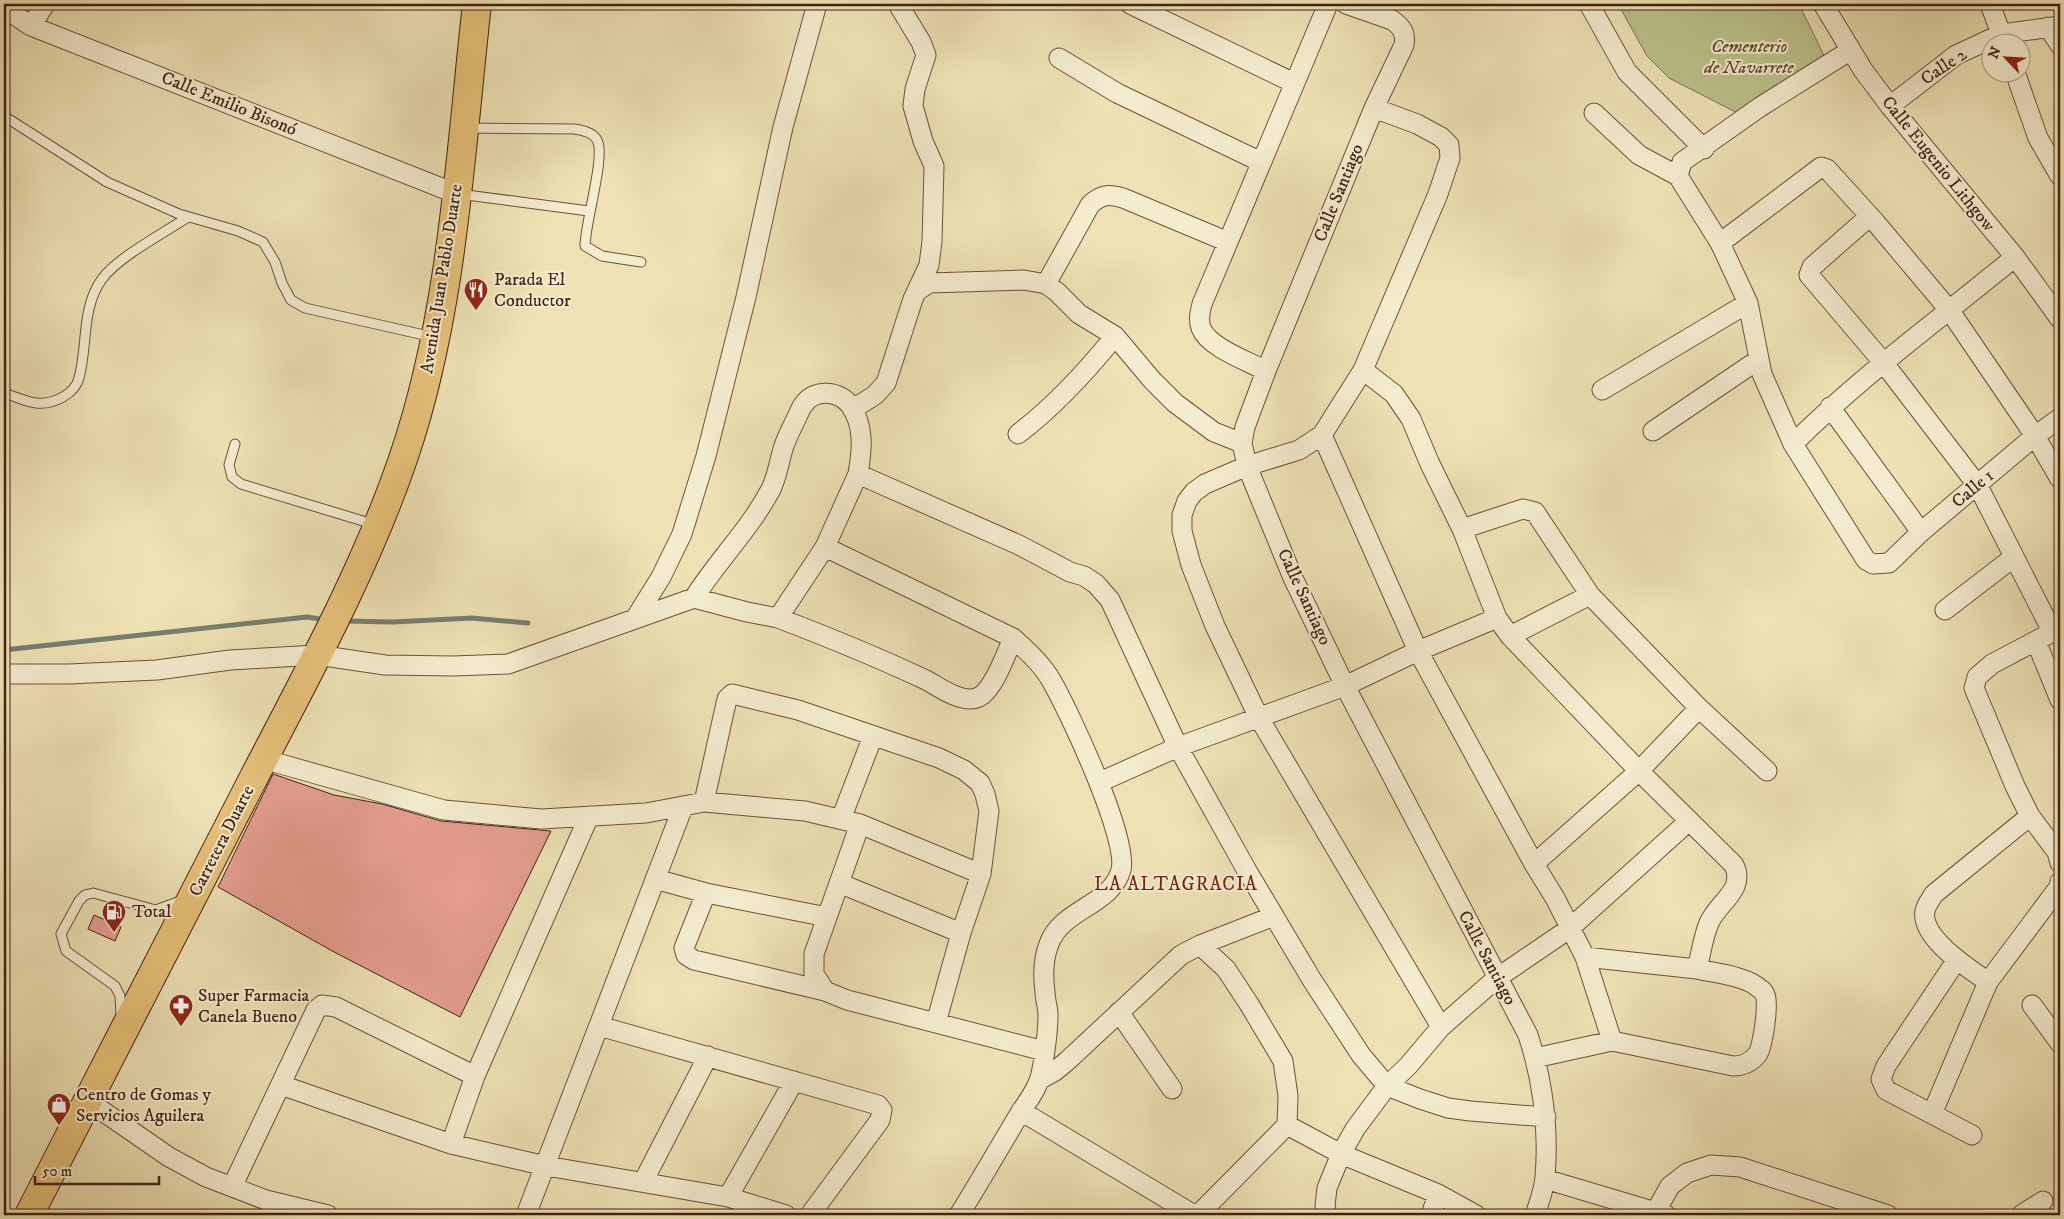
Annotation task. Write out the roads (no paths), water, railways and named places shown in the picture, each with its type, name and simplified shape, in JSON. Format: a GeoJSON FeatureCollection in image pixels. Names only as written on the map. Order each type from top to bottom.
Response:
{"type":"FeatureCollection","features":[{"type":"Feature","properties":{"kind":"main road","name":"Avenida Juan Pablo Duarte"},"geometry":{"type":"LineString","coordinates":[[344,599],[378,526],[404,455],[427,377],[436,337],[457,194],[477,4]]}},
{"type":"Feature","properties":{"kind":"main road","name":"Carretera Duarte"},"geometry":{"type":"LineString","coordinates":[[29,1215],[344,599]]}},
{"type":"Feature","properties":{"kind":"street"},"geometry":{"type":"LineString","coordinates":[[31,26],[45,4]]}},
{"type":"Feature","properties":{"kind":"street"},"geometry":{"type":"LineString","coordinates":[[635,619],[661,576],[682,534],[706,456],[746,297],[783,127],[817,4]]}},
{"type":"Feature","properties":{"kind":"street"},"geometry":{"type":"LineString","coordinates":[[853,409],[875,395],[886,384],[913,299],[929,265],[932,241],[934,166],[923,141],[913,106],[915,89],[926,55],[921,42],[898,4]]}},
{"type":"Feature","properties":{"kind":"street"},"geometry":{"type":"LineString","coordinates":[[1130,4],[1294,84]]}},
{"type":"Feature","properties":{"kind":"street"},"geometry":{"type":"LineString","coordinates":[[1266,370],[1219,347],[1206,336],[1201,327],[1199,316],[1202,304],[1328,4]]}},
{"type":"Feature","properties":{"kind":"street","name":"Calle Santiago"},"geometry":{"type":"LineString","coordinates":[[1346,4],[1392,20],[1403,30],[1405,36],[1404,45],[1374,108],[1266,370],[1245,427],[1242,443],[1247,466],[1293,578],[1345,686],[1528,1035],[1535,1058],[1546,1117],[1545,1179],[1535,1215]]}},
{"type":"Feature","properties":{"kind":"street"},"geometry":{"type":"LineString","coordinates":[[1589,4],[1627,72],[1704,149]]}},
{"type":"Feature","properties":{"kind":"street","name":"Calle Eugenio Lithgow"},"geometry":{"type":"LineString","coordinates":[[1824,4],[1851,50],[1890,106],[2015,257],[2060,319]]}},
{"type":"Feature","properties":{"kind":"street"},"geometry":{"type":"LineString","coordinates":[[1990,4],[2000,32]]}},
{"type":"Feature","properties":{"kind":"street","name":"Calle Emilio Bisonó"},"geometry":{"type":"LineString","coordinates":[[4,8],[31,26],[457,194]]}},
{"type":"Feature","properties":{"kind":"street"},"geometry":{"type":"LineString","coordinates":[[2054,26],[2060,45]]}},
{"type":"Feature","properties":{"kind":"street","name":"Calle 2"},"geometry":{"type":"LineString","coordinates":[[2028,32],[2054,26]]}},
{"type":"Feature","properties":{"kind":"street","name":"Calle 2"},"geometry":{"type":"LineString","coordinates":[[1890,106],[1956,55],[1982,45]]}},
{"type":"Feature","properties":{"kind":"street"},"geometry":{"type":"LineString","coordinates":[[1678,176],[1682,162],[1704,149],[1760,107],[1851,50]]}},
{"type":"Feature","properties":{"kind":"street"},"geometry":{"type":"LineString","coordinates":[[1059,58],[1117,93],[1261,162]]}},
{"type":"Feature","properties":{"kind":"street"},"geometry":{"type":"LineString","coordinates":[[2018,82],[2038,138],[2060,176]]}},
{"type":"Feature","properties":{"kind":"street"},"geometry":{"type":"LineString","coordinates":[[1374,108],[1417,124],[1441,137],[1449,145],[1450,158],[1438,194],[1363,370],[1322,435],[1298,450],[1247,466],[1205,484],[1194,492],[1187,501],[1182,515],[1182,531],[1191,564],[1215,626],[1258,718],[1441,1027]]}},
{"type":"Feature","properties":{"kind":"street"},"geometry":{"type":"LineString","coordinates":[[1594,113],[1639,155],[1678,176],[1720,243],[1748,303],[1762,374],[1792,444],[1830,407],[1883,362],[1950,311],[2015,257]]}},
{"type":"Feature","properties":{"kind":"street"},"geometry":{"type":"LineString","coordinates":[[1720,243],[1821,167],[1827,169],[1870,216],[1950,311],[2035,436],[2060,479]]}},
{"type":"Feature","properties":{"kind":"street"},"geometry":{"type":"LineString","coordinates":[[1046,284],[1090,205],[1097,198],[1109,194],[1124,198],[1228,242]]}},
{"type":"Feature","properties":{"kind":"street"},"geometry":{"type":"LineString","coordinates":[[1870,216],[1812,267],[1810,275],[1883,362],[1978,486],[2050,633],[2060,700]]}},
{"type":"Feature","properties":{"kind":"street"},"geometry":{"type":"LineString","coordinates":[[917,291],[930,283],[1024,280],[1046,284],[1079,314],[1115,336],[1152,380],[1175,403],[1214,432],[1242,443]]}},
{"type":"Feature","properties":{"kind":"street"},"geometry":{"type":"LineString","coordinates":[[1602,390],[1748,303]]}},
{"type":"Feature","properties":{"kind":"street"},"geometry":{"type":"LineString","coordinates":[[1018,434],[1042,416],[1084,374],[1115,336]]}},
{"type":"Feature","properties":{"kind":"street"},"geometry":{"type":"LineString","coordinates":[[1654,432],[1758,360]]}},
{"type":"Feature","properties":{"kind":"street"},"geometry":{"type":"LineString","coordinates":[[1363,370],[1394,394],[1411,419],[1430,464],[1462,529],[1497,618],[1510,636],[1640,772],[1734,865],[1738,873],[1736,885],[1709,923],[1697,969]]}},
{"type":"Feature","properties":{"kind":"street"},"geometry":{"type":"LineString","coordinates":[[694,598],[712,570],[756,516],[772,487],[784,446],[804,403],[818,394],[831,393],[844,398],[853,409],[861,430],[862,452],[858,474],[825,547],[778,618]]}},
{"type":"Feature","properties":{"kind":"street"},"geometry":{"type":"LineString","coordinates":[[1830,407],[1922,532]]}},
{"type":"Feature","properties":{"kind":"street","name":"Calle 1"},"geometry":{"type":"LineString","coordinates":[[1792,444],[1861,554],[1873,564],[1888,563],[2035,436],[2060,418]]}},
{"type":"Feature","properties":{"kind":"street"},"geometry":{"type":"LineString","coordinates":[[1322,435],[1418,651],[1534,864],[1555,898],[1569,929],[1585,957],[1612,1041]]}},
{"type":"Feature","properties":{"kind":"street"},"geometry":{"type":"LineString","coordinates":[[858,474],[1019,545],[1096,584],[1110,600],[1178,747],[1274,916],[1312,980],[1361,1055],[1387,1086],[1420,1100],[1448,1108],[1546,1117]]}},
{"type":"Feature","properties":{"kind":"street"},"geometry":{"type":"LineString","coordinates":[[1462,529],[1523,509],[1535,512],[1590,595],[1698,708],[1766,771]]}},
{"type":"Feature","properties":{"kind":"street"},"geometry":{"type":"LineString","coordinates":[[825,547],[1013,638],[1034,658],[1051,679],[1100,782],[1122,858],[1121,870],[1113,885],[1104,894],[1064,921],[1054,932],[1048,945],[1044,971],[1044,992],[1048,1013],[1039,1080],[960,1215]]}},
{"type":"Feature","properties":{"kind":"street"},"geometry":{"type":"LineString","coordinates":[[1946,610],[2014,557]]}},
{"type":"Feature","properties":{"kind":"street"},"geometry":{"type":"LineString","coordinates":[[1510,636],[1590,595]]}},
{"type":"Feature","properties":{"kind":"street"},"geometry":{"type":"LineString","coordinates":[[4,674],[69,674],[157,670],[321,646],[385,664],[453,666],[508,664],[694,598],[778,618],[836,640],[958,696],[969,699],[979,697],[989,687],[1013,638]]}},
{"type":"Feature","properties":{"kind":"street"},"geometry":{"type":"LineString","coordinates":[[1100,782],[1178,747],[1345,686],[1418,651],[1497,618]]}},
{"type":"Feature","properties":{"kind":"street"},"geometry":{"type":"LineString","coordinates":[[2050,633],[1992,664],[1977,677],[1974,688],[2015,786],[2030,816],[2057,852],[2060,863]]}},
{"type":"Feature","properties":{"kind":"street"},"geometry":{"type":"LineString","coordinates":[[704,802],[729,695],[744,696],[798,710],[940,758],[964,770],[980,783],[989,811],[981,874],[961,933],[936,1023]]}},
{"type":"Feature","properties":{"kind":"street"},"geometry":{"type":"LineString","coordinates":[[1534,864],[1640,772],[1698,708]]}},
{"type":"Feature","properties":{"kind":"street"},"geometry":{"type":"LineString","coordinates":[[842,819],[873,736]]}},
{"type":"Feature","properties":{"kind":"street"},"geometry":{"type":"LineString","coordinates":[[263,759],[444,810],[541,819],[646,813],[704,802],[805,811],[860,824],[981,874]]}},
{"type":"Feature","properties":{"kind":"street"},"geometry":{"type":"LineString","coordinates":[[526,1215],[683,807]]}},
{"type":"Feature","properties":{"kind":"street"},"geometry":{"type":"LineString","coordinates":[[451,1144],[475,1076],[589,816]]}},
{"type":"Feature","properties":{"kind":"street"},"geometry":{"type":"LineString","coordinates":[[1988,982],[1956,960],[1936,940],[1925,921],[1925,910],[1934,894],[2030,816]]}},
{"type":"Feature","properties":{"kind":"street"},"geometry":{"type":"LineString","coordinates":[[1327,1215],[1325,1206],[1327,1188],[1341,1154],[1355,1129],[1387,1086],[1408,1066],[1441,1027],[1497,978],[1569,929],[1690,821]]}},
{"type":"Feature","properties":{"kind":"street"},"geometry":{"type":"LineString","coordinates":[[825,991],[814,974],[814,954],[860,824]]}},
{"type":"Feature","properties":{"kind":"street"},"geometry":{"type":"LineString","coordinates":[[655,879],[706,893],[827,917]]}},
{"type":"Feature","properties":{"kind":"street"},"geometry":{"type":"LineString","coordinates":[[1932,1114],[1988,982],[2059,887],[2060,882]]}},
{"type":"Feature","properties":{"kind":"street"},"geometry":{"type":"LineString","coordinates":[[839,883],[961,933]]}},
{"type":"Feature","properties":{"kind":"street"},"geometry":{"type":"LineString","coordinates":[[706,893],[684,948],[686,955],[694,960],[825,991],[847,1000],[1044,1051]]}},
{"type":"Feature","properties":{"kind":"street"},"geometry":{"type":"LineString","coordinates":[[1039,1080],[1055,1071],[1181,955],[1200,945],[1274,916]]}},
{"type":"Feature","properties":{"kind":"street"},"geometry":{"type":"LineString","coordinates":[[1021,1112],[1196,1215],[1287,1125],[1288,1096],[1283,1061],[1226,968],[1200,945]]}},
{"type":"Feature","properties":{"kind":"street"},"geometry":{"type":"LineString","coordinates":[[1535,1058],[1612,1041],[1733,1066],[1741,1066],[1750,1062],[1758,1054],[1762,1044],[1766,1002],[1765,995],[1749,981],[1697,969],[1585,957]]}},
{"type":"Feature","properties":{"kind":"street"},"geometry":{"type":"LineString","coordinates":[[1956,960],[1886,1066],[1880,1079],[1886,1090],[1972,1135]]}},
{"type":"Feature","properties":{"kind":"street"},"geometry":{"type":"LineString","coordinates":[[2032,1004],[2060,1043]]}},
{"type":"Feature","properties":{"kind":"street"},"geometry":{"type":"LineString","coordinates":[[232,1187],[316,1010],[322,1005],[336,1007],[475,1076]]}},
{"type":"Feature","properties":{"kind":"street"},"geometry":{"type":"LineString","coordinates":[[1119,1012],[1172,1090]]}},
{"type":"Feature","properties":{"kind":"street"},"geometry":{"type":"LineString","coordinates":[[599,1026],[878,1105],[882,1110],[880,1120],[810,1215]]}},
{"type":"Feature","properties":{"kind":"street"},"geometry":{"type":"LineString","coordinates":[[643,1182],[708,1056]]}},
{"type":"Feature","properties":{"kind":"street"},"geometry":{"type":"LineString","coordinates":[[728,1197],[794,1081]]}},
{"type":"Feature","properties":{"kind":"street"},"geometry":{"type":"LineString","coordinates":[[280,1085],[451,1144],[546,1166],[728,1197],[786,1215]]}},
{"type":"Feature","properties":{"kind":"street"},"geometry":{"type":"LineString","coordinates":[[88,1101],[168,1157],[206,1177],[266,1200],[328,1215]]}},
{"type":"Feature","properties":{"kind":"street"},"geometry":{"type":"LineString","coordinates":[[1287,1125],[1341,1154],[1438,1194],[1476,1215]]}},
{"type":"Feature","properties":{"kind":"street"},"geometry":{"type":"LineString","coordinates":[[1545,1179],[1661,1213],[1670,1186],[1687,1173],[1711,1165],[1740,1167],[1888,1215]]}},
{"type":"Feature","properties":{"kind":"street"},"geometry":{"type":"LineString","coordinates":[[1431,1215],[1438,1194]]}},
{"type":"Feature","properties":{"kind":"street"},"geometry":{"type":"LineString","coordinates":[[2021,1215],[2043,1201]]}},
{"type":"Feature","properties":{"kind":"lane"},"geometry":{"type":"LineString","coordinates":[[4,116],[107,182],[188,217],[238,231],[263,242],[275,262],[282,283],[291,300],[305,308],[436,337]]}},
{"type":"Feature","properties":{"kind":"lane"},"geometry":{"type":"LineString","coordinates":[[463,128],[574,129],[587,131],[597,138],[600,150],[585,246],[602,256],[641,262]]}},
{"type":"Feature","properties":{"kind":"lane"},"geometry":{"type":"LineString","coordinates":[[457,194],[589,211]]}},
{"type":"Feature","properties":{"kind":"lane"},"geometry":{"type":"LineString","coordinates":[[4,393],[37,403],[57,401],[70,391],[79,380],[91,299],[102,280],[114,266],[188,217]]}},
{"type":"Feature","properties":{"kind":"lane"},"geometry":{"type":"LineString","coordinates":[[235,444],[229,465],[232,477],[241,484],[378,526]]}},
{"type":"Feature","properties":{"kind":"lane"},"geometry":{"type":"LineString","coordinates":[[117,1046],[122,1006],[120,996],[115,986],[66,951],[62,943],[61,934],[79,901],[86,895],[93,893],[156,910],[183,900],[197,889]]}},
{"type":"Feature","properties":{"kind":"waterway"},"geometry":{"type":"LineString","coordinates":[[4,650],[307,617],[326,620]]}},
{"type":"Feature","properties":{"kind":"waterway"},"geometry":{"type":"LineString","coordinates":[[345,621],[393,622],[472,618],[528,623]]}},
{"type":"Feature","properties":{"kind":"place","name":"Parada El Conductor"},"geometry":{"type":"Point","coordinates":[476,311]}},
{"type":"Feature","properties":{"kind":"place","name":"Total"},"geometry":{"type":"Point","coordinates":[114,933]}},
{"type":"Feature","properties":{"kind":"place","name":"Super Farmacia Canela Bueno"},"geometry":{"type":"Point","coordinates":[181,1027]}},
{"type":"Feature","properties":{"kind":"place","name":"Centro de Gomas y Servicios Aguilera"},"geometry":{"type":"Point","coordinates":[59,1126]}},
{"type":"Feature","properties":{"kind":"district","name":"LA ALTAGRACIA"},"geometry":{"type":"Point","coordinates":[1176,884]}},
{"type":"Feature","properties":{"kind":"park label","name":"Cementerio de Navarrete"},"geometry":{"type":"Point","coordinates":[1749,57]}}]}
